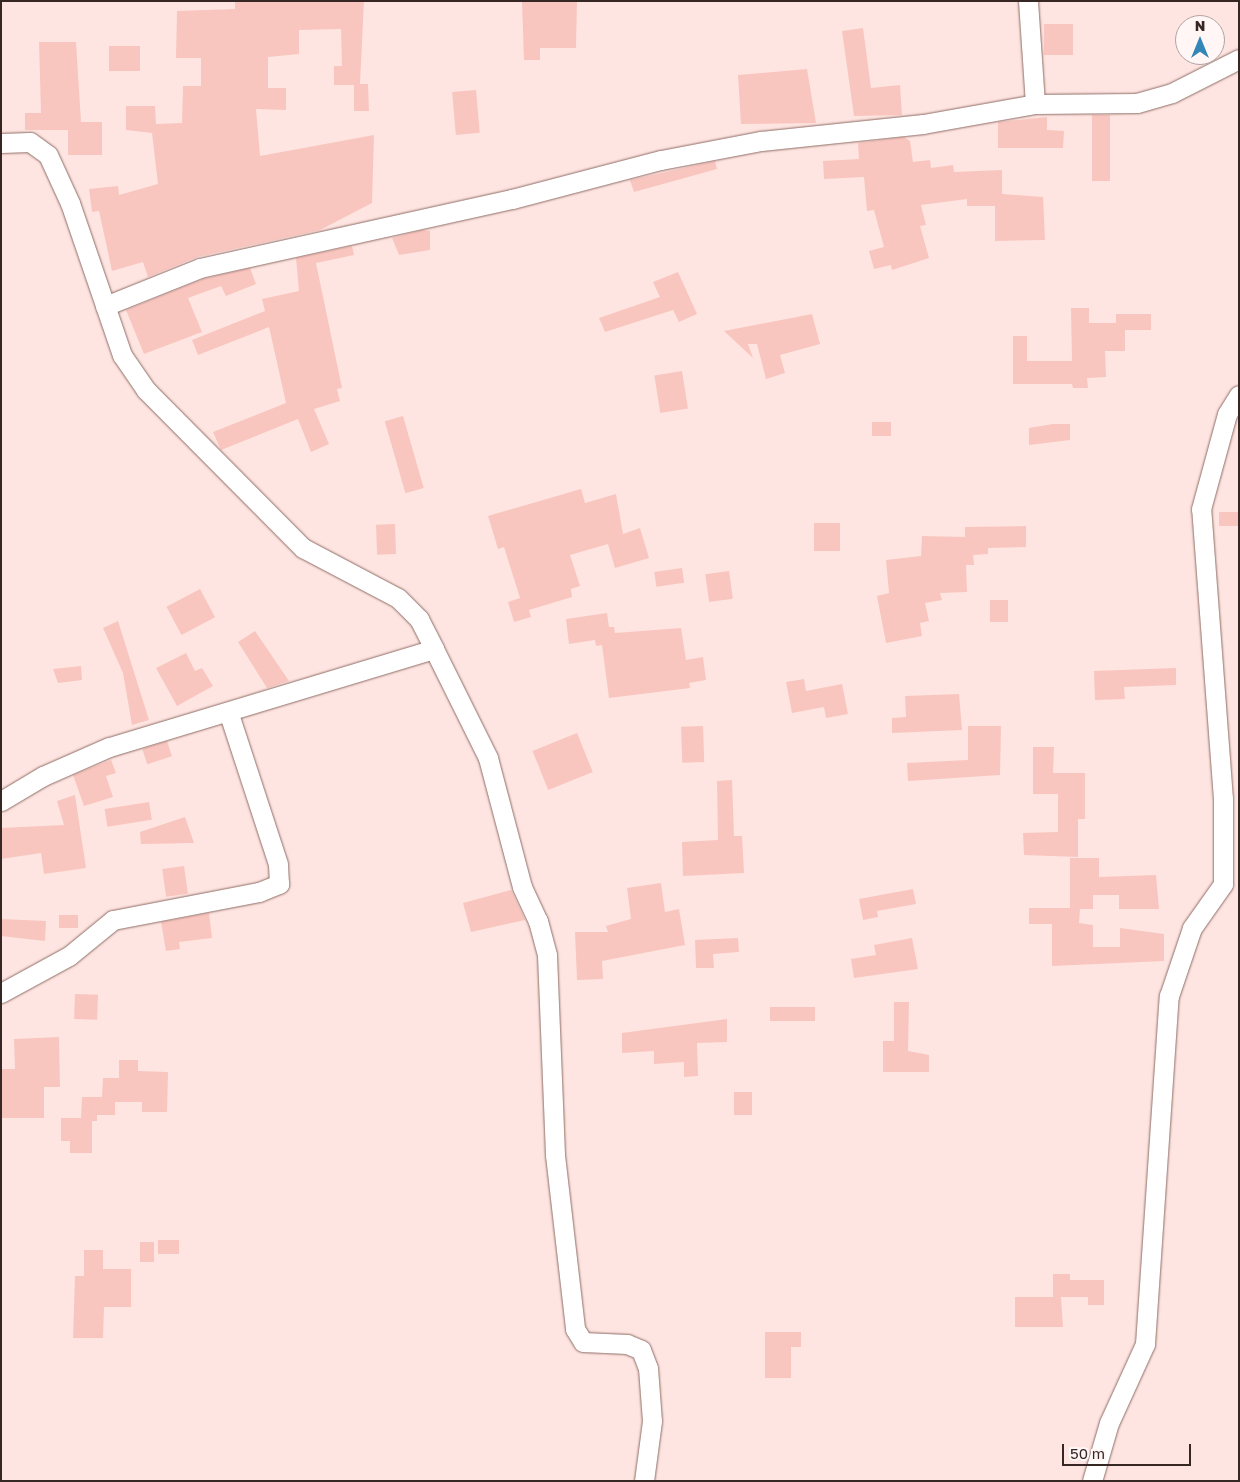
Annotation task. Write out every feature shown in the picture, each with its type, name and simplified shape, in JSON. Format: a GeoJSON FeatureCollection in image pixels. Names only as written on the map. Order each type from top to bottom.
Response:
{"type":"FeatureCollection","features":[{"type":"Feature","properties":{"kind":"street"},"geometry":{"type":"LineString","coordinates":[[1028,1],[1036,104]]}},
{"type":"Feature","properties":{"kind":"street"},"geometry":{"type":"LineString","coordinates":[[105,306],[200,268],[512,199],[661,160],[761,141],[922,124],[1036,104],[1137,103],[1172,93],[1239,59]]}},
{"type":"Feature","properties":{"kind":"street"},"geometry":{"type":"LineString","coordinates":[[1,143],[30,142],[48,155],[122,354],[146,390],[303,548],[398,598],[419,619],[488,758],[522,887],[538,922],[548,971],[556,1155],[575,1329],[583,1342],[627,1344],[641,1350],[648,1368],[652,1421],[644,1481]]}},
{"type":"Feature","properties":{"kind":"street"},"geometry":{"type":"LineString","coordinates":[[1092,1481],[1109,1423],[1145,1344],[1169,996],[1192,928],[1223,884],[1231,797],[1201,509],[1227,414],[1239,395]]}},
{"type":"Feature","properties":{"kind":"street"},"geometry":{"type":"LineString","coordinates":[[1,801],[43,776],[110,747],[229,714],[434,649]]}},
{"type":"Feature","properties":{"kind":"street"},"geometry":{"type":"LineString","coordinates":[[1,993],[69,956],[114,920],[259,892],[279,884],[278,864],[229,714]]}},
{"type":"Feature","properties":{"kind":"building"},"geometry":{"type":"Polygon","coordinates":[[[235,1],[364,1],[360,84],[368,84],[369,111],[354,111],[354,85],[334,85],[334,66],[342,66],[341,29],[299,30],[299,54],[268,57],[268,88],[286,88],[286,110],[256,109],[260,156],[374,135],[372,203],[320,230],[197,257],[148,277],[143,262],[112,271],[99,211],[92,212],[89,189],[118,186],[119,195],[158,184],[152,133],[126,130],[126,106],[155,106],[156,124],[182,123],[183,86],[201,86],[201,58],[176,58],[177,11],[235,9],[235,1]]]}},
{"type":"Feature","properties":{"kind":"building"},"geometry":{"type":"Polygon","coordinates":[[[522,1],[577,1],[576,48],[540,48],[540,60],[524,60],[522,1]]]}},
{"type":"Feature","properties":{"kind":"building"},"geometry":{"type":"Polygon","coordinates":[[[1044,24],[1073,24],[1073,55],[1044,55],[1044,24]]]}},
{"type":"Feature","properties":{"kind":"building"},"geometry":{"type":"Polygon","coordinates":[[[863,28],[871,88],[900,85],[902,115],[854,116],[842,31],[863,28]]]}},
{"type":"Feature","properties":{"kind":"building"},"geometry":{"type":"Polygon","coordinates":[[[39,42],[76,42],[81,122],[102,122],[102,155],[68,155],[68,130],[25,130],[25,113],[41,113],[39,42]]]}},
{"type":"Feature","properties":{"kind":"building"},"geometry":{"type":"Polygon","coordinates":[[[109,46],[140,46],[140,71],[109,71],[109,46]]]}},
{"type":"Feature","properties":{"kind":"building"},"geometry":{"type":"Polygon","coordinates":[[[807,69],[816,123],[741,124],[738,75],[807,69]]]}},
{"type":"Feature","properties":{"kind":"building"},"geometry":{"type":"Polygon","coordinates":[[[476,90],[480,133],[456,135],[452,92],[476,90]]]}},
{"type":"Feature","properties":{"kind":"building"},"geometry":{"type":"Polygon","coordinates":[[[1092,115],[1110,115],[1110,181],[1092,181],[1092,115]]]}},
{"type":"Feature","properties":{"kind":"building"},"geometry":{"type":"Polygon","coordinates":[[[1047,117],[1047,130],[1064,131],[1063,148],[998,148],[998,122],[1047,117]]]}},
{"type":"Feature","properties":{"kind":"building"},"geometry":{"type":"Polygon","coordinates":[[[904,137],[910,141],[913,162],[930,160],[931,168],[953,165],[954,172],[1002,170],[1002,194],[1043,197],[1045,240],[995,241],[995,206],[967,206],[967,199],[921,205],[926,225],[920,226],[929,258],[892,270],[891,265],[874,269],[869,251],[884,247],[874,210],[867,211],[864,177],[824,179],[823,161],[859,159],[858,143],[904,137]]]}},
{"type":"Feature","properties":{"kind":"building"},"geometry":{"type":"Polygon","coordinates":[[[715,161],[717,169],[634,192],[630,180],[715,161]]]}},
{"type":"Feature","properties":{"kind":"building"},"geometry":{"type":"Polygon","coordinates":[[[422,230],[430,231],[430,250],[399,255],[392,238],[422,230]]]}},
{"type":"Feature","properties":{"kind":"building"},"geometry":{"type":"Polygon","coordinates":[[[352,246],[354,255],[316,263],[342,388],[337,389],[340,401],[314,409],[329,444],[311,452],[298,419],[221,450],[213,432],[286,403],[269,327],[198,355],[192,340],[265,311],[262,299],[299,291],[296,258],[352,246]]]}},
{"type":"Feature","properties":{"kind":"building"},"geometry":{"type":"Polygon","coordinates":[[[250,268],[256,284],[226,296],[221,286],[188,298],[202,332],[144,354],[126,310],[203,279],[250,268]]]}},
{"type":"Feature","properties":{"kind":"building"},"geometry":{"type":"Polygon","coordinates":[[[678,272],[697,314],[679,322],[673,310],[605,332],[599,318],[660,297],[653,282],[678,272]]]}},
{"type":"Feature","properties":{"kind":"building"},"geometry":{"type":"Polygon","coordinates":[[[1071,308],[1089,308],[1089,323],[1116,323],[1116,314],[1151,314],[1151,330],[1125,330],[1125,351],[1105,351],[1106,377],[1087,378],[1088,388],[1073,388],[1072,384],[1013,384],[1013,336],[1027,336],[1027,361],[1072,361],[1071,308]]]}},
{"type":"Feature","properties":{"kind":"building"},"geometry":{"type":"Polygon","coordinates":[[[812,314],[820,344],[780,355],[785,373],[766,379],[757,344],[748,344],[753,358],[724,331],[812,314]]]}},
{"type":"Feature","properties":{"kind":"building"},"geometry":{"type":"Polygon","coordinates":[[[682,371],[688,409],[660,413],[654,375],[682,371]]]}},
{"type":"Feature","properties":{"kind":"building"},"geometry":{"type":"Polygon","coordinates":[[[403,416],[424,488],[405,493],[385,421],[403,416]]]}},
{"type":"Feature","properties":{"kind":"building"},"geometry":{"type":"Polygon","coordinates":[[[872,422],[891,422],[891,436],[872,436],[872,422]]]}},
{"type":"Feature","properties":{"kind":"building"},"geometry":{"type":"Polygon","coordinates":[[[1053,424],[1070,424],[1070,440],[1029,445],[1029,428],[1053,424]]]}},
{"type":"Feature","properties":{"kind":"building"},"geometry":{"type":"Polygon","coordinates":[[[581,489],[585,503],[616,494],[623,534],[640,528],[649,558],[615,568],[608,544],[570,555],[580,586],[571,589],[572,597],[529,610],[531,617],[514,622],[508,602],[520,598],[504,547],[498,549],[488,516],[581,489]]]}},
{"type":"Feature","properties":{"kind":"building"},"geometry":{"type":"Polygon","coordinates":[[[1219,512],[1239,512],[1239,526],[1219,526],[1219,512]]]}},
{"type":"Feature","properties":{"kind":"building"},"geometry":{"type":"Polygon","coordinates":[[[814,523],[840,523],[840,551],[814,551],[814,523]]]}},
{"type":"Feature","properties":{"kind":"building"},"geometry":{"type":"Polygon","coordinates":[[[395,524],[396,554],[377,555],[376,525],[395,524]]]}},
{"type":"Feature","properties":{"kind":"building"},"geometry":{"type":"Polygon","coordinates":[[[1026,526],[1026,547],[988,548],[988,554],[973,555],[974,565],[966,565],[967,592],[940,593],[942,600],[925,603],[929,621],[920,623],[922,636],[886,643],[877,596],[889,593],[886,560],[921,556],[922,536],[965,537],[965,527],[1026,526]]]}},
{"type":"Feature","properties":{"kind":"building"},"geometry":{"type":"Polygon","coordinates":[[[682,568],[684,583],[656,587],[654,572],[682,568]]]}},
{"type":"Feature","properties":{"kind":"building"},"geometry":{"type":"Polygon","coordinates":[[[729,571],[733,599],[709,602],[705,574],[729,571]]]}},
{"type":"Feature","properties":{"kind":"building"},"geometry":{"type":"Polygon","coordinates":[[[200,589],[215,617],[181,635],[166,607],[200,589]]]}},
{"type":"Feature","properties":{"kind":"building"},"geometry":{"type":"Polygon","coordinates":[[[990,600],[1008,600],[1008,622],[990,622],[990,600]]]}},
{"type":"Feature","properties":{"kind":"building"},"geometry":{"type":"Polygon","coordinates":[[[607,613],[609,627],[614,627],[615,633],[681,628],[686,660],[703,657],[706,680],[689,683],[690,688],[609,698],[602,645],[596,646],[595,640],[569,644],[566,619],[607,613]]]}},
{"type":"Feature","properties":{"kind":"building"},"geometry":{"type":"Polygon","coordinates":[[[118,621],[149,720],[132,725],[123,673],[103,628],[118,621]]]}},
{"type":"Feature","properties":{"kind":"building"},"geometry":{"type":"Polygon","coordinates":[[[255,631],[289,681],[267,688],[238,642],[255,631]]]}},
{"type":"Feature","properties":{"kind":"building"},"geometry":{"type":"Polygon","coordinates":[[[186,653],[195,671],[202,668],[213,686],[177,706],[156,668],[186,653]]]}},
{"type":"Feature","properties":{"kind":"building"},"geometry":{"type":"Polygon","coordinates":[[[81,666],[82,680],[58,683],[53,669],[81,666]]]}},
{"type":"Feature","properties":{"kind":"building"},"geometry":{"type":"Polygon","coordinates":[[[1176,668],[1176,685],[1124,687],[1125,699],[1095,700],[1094,671],[1176,668]]]}},
{"type":"Feature","properties":{"kind":"building"},"geometry":{"type":"Polygon","coordinates":[[[804,679],[806,691],[842,684],[848,714],[826,718],[824,707],[792,713],[786,682],[804,679]]]}},
{"type":"Feature","properties":{"kind":"building"},"geometry":{"type":"Polygon","coordinates":[[[959,694],[962,730],[892,733],[892,718],[906,717],[905,696],[959,694]]]}},
{"type":"Feature","properties":{"kind":"building"},"geometry":{"type":"Polygon","coordinates":[[[703,726],[704,762],[682,763],[681,727],[703,726]]]}},
{"type":"Feature","properties":{"kind":"building"},"geometry":{"type":"Polygon","coordinates":[[[968,726],[1001,726],[1000,775],[908,781],[907,763],[968,760],[968,726]]]}},
{"type":"Feature","properties":{"kind":"building"},"geometry":{"type":"Polygon","coordinates":[[[577,733],[593,772],[548,790],[532,751],[577,733]]]}},
{"type":"Feature","properties":{"kind":"building"},"geometry":{"type":"Polygon","coordinates":[[[167,741],[172,756],[147,764],[142,749],[167,741]]]}},
{"type":"Feature","properties":{"kind":"building"},"geometry":{"type":"Polygon","coordinates":[[[1033,747],[1054,747],[1053,773],[1085,773],[1085,819],[1078,819],[1078,857],[1024,855],[1023,833],[1058,832],[1058,794],[1033,794],[1033,747]]]}},
{"type":"Feature","properties":{"kind":"building"},"geometry":{"type":"Polygon","coordinates":[[[111,760],[116,773],[106,776],[113,797],[84,806],[73,775],[111,760]]]}},
{"type":"Feature","properties":{"kind":"building"},"geometry":{"type":"Polygon","coordinates":[[[732,780],[734,836],[742,836],[744,873],[683,876],[682,842],[718,840],[717,781],[732,780]]]}},
{"type":"Feature","properties":{"kind":"building"},"geometry":{"type":"Polygon","coordinates":[[[75,795],[86,868],[44,874],[41,853],[1,859],[1,828],[64,825],[57,801],[75,795]]]}},
{"type":"Feature","properties":{"kind":"building"},"geometry":{"type":"Polygon","coordinates":[[[149,802],[152,820],[107,827],[105,809],[149,802]]]}},
{"type":"Feature","properties":{"kind":"building"},"geometry":{"type":"Polygon","coordinates":[[[185,817],[194,843],[141,844],[140,832],[185,817]]]}},
{"type":"Feature","properties":{"kind":"building"},"geometry":{"type":"Polygon","coordinates":[[[1070,858],[1099,858],[1099,877],[1156,875],[1159,909],[1119,909],[1119,895],[1093,895],[1093,909],[1080,909],[1079,923],[1093,925],[1093,947],[1120,947],[1120,928],[1164,934],[1164,961],[1052,966],[1052,924],[1029,924],[1029,908],[1070,908],[1070,858]]]}},
{"type":"Feature","properties":{"kind":"building"},"geometry":{"type":"Polygon","coordinates":[[[184,866],[188,894],[166,897],[162,869],[184,866]]]}},
{"type":"Feature","properties":{"kind":"building"},"geometry":{"type":"Polygon","coordinates":[[[661,883],[665,912],[679,909],[685,945],[602,961],[603,979],[577,980],[575,932],[608,932],[606,926],[631,919],[627,888],[661,883]]]}},
{"type":"Feature","properties":{"kind":"building"},"geometry":{"type":"Polygon","coordinates":[[[913,889],[916,904],[877,911],[878,917],[863,920],[859,899],[913,889]]]}},
{"type":"Feature","properties":{"kind":"building"},"geometry":{"type":"Polygon","coordinates":[[[511,890],[525,920],[471,932],[463,903],[511,890]]]}},
{"type":"Feature","properties":{"kind":"building"},"geometry":{"type":"Polygon","coordinates":[[[209,913],[212,938],[179,942],[180,949],[166,951],[161,922],[209,913]]]}},
{"type":"Feature","properties":{"kind":"building"},"geometry":{"type":"Polygon","coordinates":[[[59,915],[78,915],[78,928],[59,928],[59,915]]]}},
{"type":"Feature","properties":{"kind":"building"},"geometry":{"type":"Polygon","coordinates":[[[1,919],[46,921],[45,941],[1,936],[1,919]]]}},
{"type":"Feature","properties":{"kind":"building"},"geometry":{"type":"Polygon","coordinates":[[[738,938],[739,952],[713,954],[714,968],[696,968],[695,940],[738,938]]]}},
{"type":"Feature","properties":{"kind":"building"},"geometry":{"type":"Polygon","coordinates":[[[912,938],[918,969],[854,978],[851,959],[876,955],[874,945],[912,938]]]}},
{"type":"Feature","properties":{"kind":"building"},"geometry":{"type":"Polygon","coordinates":[[[75,994],[98,995],[97,1020],[74,1019],[75,994]]]}},
{"type":"Feature","properties":{"kind":"building"},"geometry":{"type":"Polygon","coordinates":[[[894,1002],[909,1002],[908,1051],[929,1055],[929,1072],[883,1072],[883,1041],[894,1041],[894,1002]]]}},
{"type":"Feature","properties":{"kind":"building"},"geometry":{"type":"Polygon","coordinates":[[[770,1007],[815,1007],[815,1021],[770,1021],[770,1007]]]}},
{"type":"Feature","properties":{"kind":"building"},"geometry":{"type":"Polygon","coordinates":[[[727,1019],[727,1042],[697,1043],[698,1076],[684,1077],[684,1062],[654,1064],[654,1051],[622,1053],[622,1033],[727,1019]]]}},
{"type":"Feature","properties":{"kind":"building"},"geometry":{"type":"Polygon","coordinates":[[[59,1037],[60,1087],[44,1087],[44,1118],[1,1118],[1,1069],[15,1069],[14,1039],[59,1037]]]}},
{"type":"Feature","properties":{"kind":"building"},"geometry":{"type":"Polygon","coordinates":[[[119,1060],[138,1060],[138,1071],[168,1072],[167,1112],[142,1112],[142,1102],[115,1102],[115,1115],[97,1115],[97,1121],[92,1121],[92,1153],[70,1153],[70,1141],[61,1141],[61,1118],[81,1118],[82,1097],[102,1097],[103,1078],[119,1078],[119,1060]]]}},
{"type":"Feature","properties":{"kind":"building"},"geometry":{"type":"Polygon","coordinates":[[[734,1092],[752,1092],[752,1115],[734,1115],[734,1092]]]}},
{"type":"Feature","properties":{"kind":"building"},"geometry":{"type":"Polygon","coordinates":[[[158,1240],[179,1240],[179,1254],[158,1254],[158,1240]]]}},
{"type":"Feature","properties":{"kind":"building"},"geometry":{"type":"Polygon","coordinates":[[[140,1242],[154,1242],[154,1262],[140,1262],[140,1242]]]}},
{"type":"Feature","properties":{"kind":"building"},"geometry":{"type":"Polygon","coordinates":[[[84,1250],[103,1250],[103,1269],[131,1269],[131,1307],[104,1307],[103,1338],[73,1338],[75,1276],[84,1276],[84,1250]]]}},
{"type":"Feature","properties":{"kind":"building"},"geometry":{"type":"Polygon","coordinates":[[[1053,1274],[1070,1274],[1070,1280],[1104,1280],[1104,1305],[1088,1305],[1088,1297],[1061,1297],[1063,1327],[1015,1327],[1015,1297],[1053,1297],[1053,1274]]]}},
{"type":"Feature","properties":{"kind":"building"},"geometry":{"type":"Polygon","coordinates":[[[765,1332],[801,1332],[801,1347],[791,1347],[791,1378],[765,1378],[765,1332]]]}}]}
